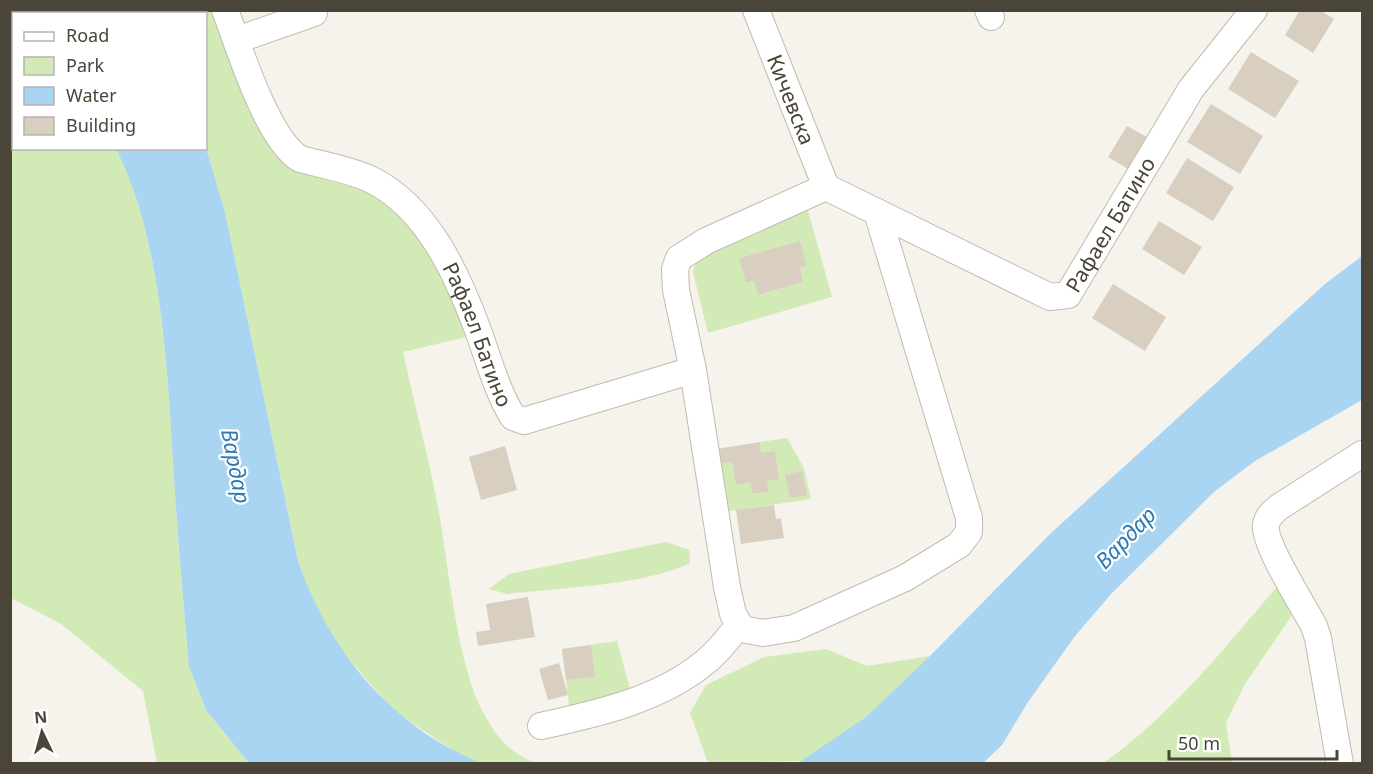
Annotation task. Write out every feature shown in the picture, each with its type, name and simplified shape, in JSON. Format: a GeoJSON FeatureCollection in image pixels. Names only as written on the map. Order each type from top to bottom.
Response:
{"type":"FeatureCollection","features":[{"type":"Feature","properties":{"kind":"street","name":"Рафаел Батино"},"geometry":{"type":"LineString","coordinates":[[225,10],[277,135],[292,154],[300,159],[359,175],[386,189],[410,211],[437,245],[466,300],[500,393],[515,419],[531,419],[596,397],[693,370]]}},
{"type":"Feature","properties":{"kind":"street","name":"Кичевска"},"geometry":{"type":"LineString","coordinates":[[756,10],[826,187]]}},
{"type":"Feature","properties":{"kind":"street","name":"Рафаел Батино"},"geometry":{"type":"LineString","coordinates":[[826,187],[1050,297],[1068,295],[1191,89],[1254,10]]}},
{"type":"Feature","properties":{"kind":"street"},"geometry":{"type":"LineString","coordinates":[[237,40],[315,13]]}},
{"type":"Feature","properties":{"kind":"street"},"geometry":{"type":"LineString","coordinates":[[826,187],[706,242],[679,258],[675,269],[676,290],[693,370],[727,587],[738,626],[746,631],[763,633],[813,622],[905,578],[948,554],[965,538],[969,518],[877,212]]}},
{"type":"Feature","properties":{"kind":"street"},"geometry":{"type":"LineString","coordinates":[[1340,764],[1316,632],[1270,546],[1265,527],[1269,517],[1279,507],[1362,454]]}},
{"type":"Feature","properties":{"kind":"street"},"geometry":{"type":"LineString","coordinates":[[541,726],[610,709],[685,677],[715,653],[738,626]]}},
{"type":"Feature","properties":{"kind":"green space"},"geometry":{"type":"Polygon","coordinates":[[[225,11],[277,135],[398,198],[479,334],[403,352],[436,497],[467,672],[475,695],[494,731],[512,750],[536,763],[481,763],[462,756],[394,711],[340,649],[309,595],[298,561],[225,212],[207,150],[207,12],[141,12],[225,11]]]}},
{"type":"Feature","properties":{"kind":"green space"},"geometry":{"type":"Polygon","coordinates":[[[10,25],[12,26],[12,150],[116,150],[143,221],[159,301],[164,342],[189,666],[206,710],[249,763],[157,763],[143,691],[61,624],[11,598],[10,25]]]}},
{"type":"Feature","properties":{"kind":"green space"},"geometry":{"type":"Polygon","coordinates":[[[807,207],[832,297],[708,333],[693,272],[697,259],[807,207]],[[800,241],[739,258],[746,283],[754,281],[758,295],[803,282],[800,268],[807,266],[800,241]]]}},
{"type":"Feature","properties":{"kind":"green space"},"geometry":{"type":"Polygon","coordinates":[[[787,438],[804,468],[811,499],[723,512],[718,464],[732,462],[736,485],[750,483],[752,494],[769,492],[767,481],[779,479],[775,452],[761,453],[760,442],[787,438]]]}},
{"type":"Feature","properties":{"kind":"green space"},"geometry":{"type":"Polygon","coordinates":[[[666,542],[689,550],[690,563],[672,570],[626,581],[507,594],[489,589],[509,574],[666,542]]]}},
{"type":"Feature","properties":{"kind":"green space"},"geometry":{"type":"Polygon","coordinates":[[[1287,575],[1301,602],[1245,684],[1226,723],[1232,763],[1102,764],[1129,744],[1178,699],[1287,575]]]}},
{"type":"Feature","properties":{"kind":"green space"},"geometry":{"type":"Polygon","coordinates":[[[617,641],[631,693],[570,713],[562,649],[617,641]]]}},
{"type":"Feature","properties":{"kind":"green space"},"geometry":{"type":"Polygon","coordinates":[[[826,649],[867,666],[931,656],[866,717],[802,761],[708,763],[690,713],[706,685],[764,657],[826,649]]]}},
{"type":"Feature","properties":{"kind":"water"},"geometry":{"type":"Polygon","coordinates":[[[140,10],[141,12],[12,12],[12,26],[11,11],[140,10]]]}},
{"type":"Feature","properties":{"kind":"water","name":"Вардар"},"geometry":{"type":"Polygon","coordinates":[[[116,150],[207,150],[225,212],[298,561],[311,594],[346,655],[392,707],[419,729],[449,748],[481,763],[249,763],[206,710],[189,666],[168,383],[159,301],[143,221],[116,150]]]}},
{"type":"Feature","properties":{"kind":"water","name":"Вардар"},"geometry":{"type":"Polygon","coordinates":[[[1362,256],[1362,400],[1255,461],[1215,491],[1112,593],[1075,636],[1028,702],[1002,745],[983,763],[798,763],[866,717],[930,656],[1050,534],[1325,284],[1362,256]]]}},
{"type":"Feature","properties":{"kind":"building"},"geometry":{"type":"Polygon","coordinates":[[[1300,10],[1320,10],[1334,19],[1313,53],[1285,35],[1300,10]]]}},
{"type":"Feature","properties":{"kind":"building"},"geometry":{"type":"Polygon","coordinates":[[[1251,52],[1299,81],[1275,118],[1228,89],[1251,52]]]}},
{"type":"Feature","properties":{"kind":"building"},"geometry":{"type":"Polygon","coordinates":[[[1211,104],[1263,136],[1240,174],[1187,142],[1211,104]]]}},
{"type":"Feature","properties":{"kind":"building"},"geometry":{"type":"Polygon","coordinates":[[[1127,126],[1154,141],[1135,173],[1108,157],[1127,126]]]}},
{"type":"Feature","properties":{"kind":"building"},"geometry":{"type":"Polygon","coordinates":[[[1187,158],[1234,187],[1213,221],[1166,193],[1187,158]]]}},
{"type":"Feature","properties":{"kind":"building"},"geometry":{"type":"Polygon","coordinates":[[[1159,221],[1202,247],[1184,275],[1142,249],[1159,221]]]}},
{"type":"Feature","properties":{"kind":"building"},"geometry":{"type":"Polygon","coordinates":[[[800,241],[807,266],[800,268],[803,282],[758,295],[754,281],[746,283],[739,258],[800,241]]]}},
{"type":"Feature","properties":{"kind":"building"},"geometry":{"type":"Polygon","coordinates":[[[1113,284],[1166,317],[1145,351],[1092,318],[1113,284]]]}},
{"type":"Feature","properties":{"kind":"building"},"geometry":{"type":"Polygon","coordinates":[[[760,442],[761,453],[775,451],[779,479],[767,481],[769,492],[752,494],[750,483],[736,485],[732,462],[718,464],[716,449],[760,442]]]}},
{"type":"Feature","properties":{"kind":"building"},"geometry":{"type":"Polygon","coordinates":[[[505,446],[517,490],[481,500],[469,457],[505,446]]]}},
{"type":"Feature","properties":{"kind":"building"},"geometry":{"type":"Polygon","coordinates":[[[802,471],[807,495],[790,498],[785,475],[802,471]]]}},
{"type":"Feature","properties":{"kind":"building"},"geometry":{"type":"Polygon","coordinates":[[[774,505],[776,519],[781,518],[784,538],[741,544],[736,510],[774,505]]]}},
{"type":"Feature","properties":{"kind":"building"},"geometry":{"type":"Polygon","coordinates":[[[528,597],[535,637],[478,646],[476,632],[490,630],[486,604],[528,597]]]}},
{"type":"Feature","properties":{"kind":"building"},"geometry":{"type":"Polygon","coordinates":[[[591,645],[595,677],[566,680],[562,649],[591,645]]]}},
{"type":"Feature","properties":{"kind":"building"},"geometry":{"type":"Polygon","coordinates":[[[559,663],[568,695],[548,700],[539,669],[559,663]]]}}]}
